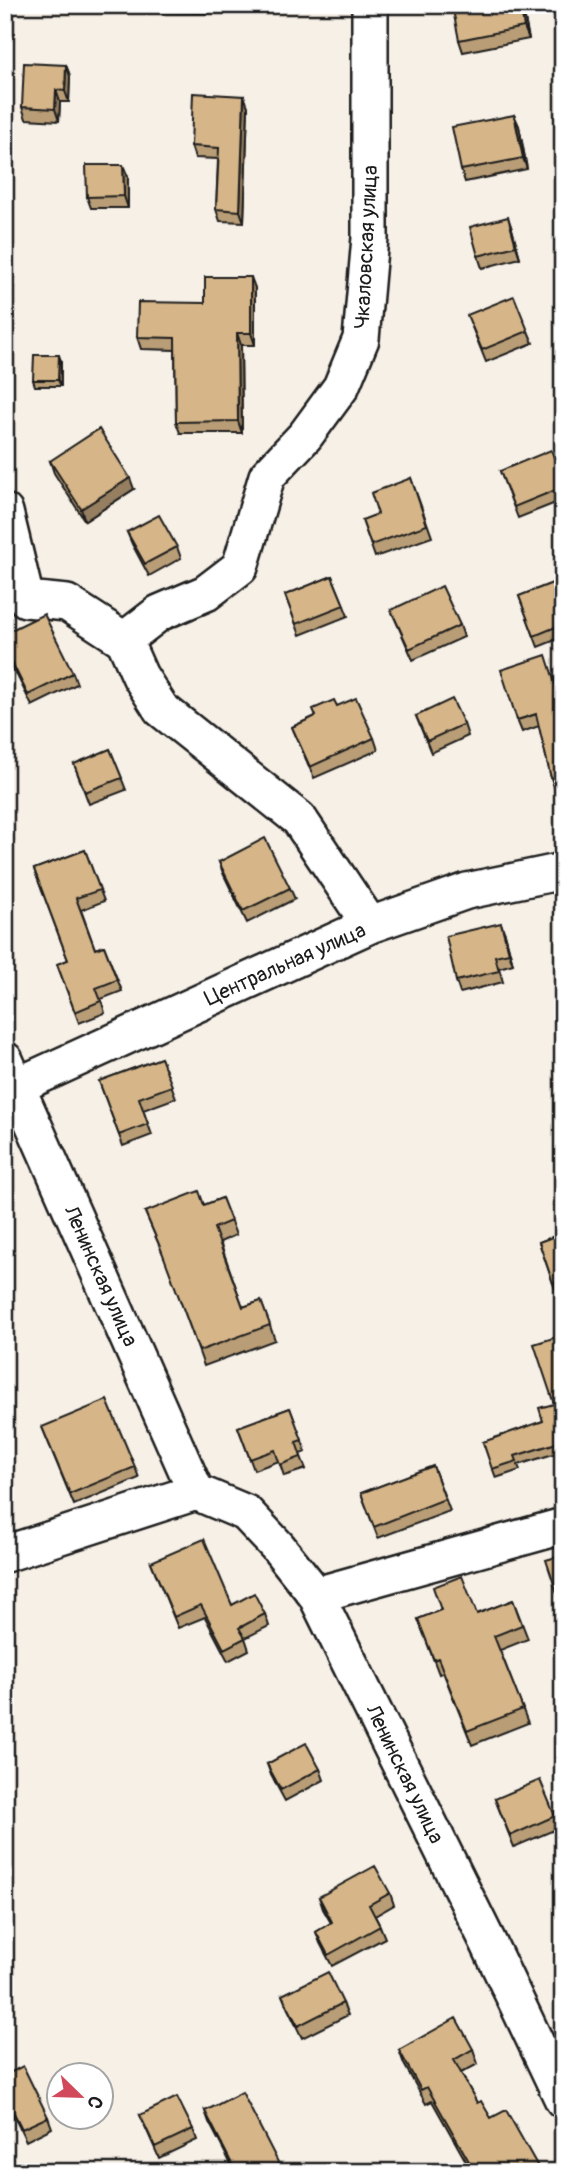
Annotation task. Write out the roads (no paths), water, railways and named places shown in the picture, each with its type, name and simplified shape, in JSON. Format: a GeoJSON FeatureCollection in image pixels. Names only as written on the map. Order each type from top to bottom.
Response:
{"type":"FeatureCollection","features":[{"type":"Feature","properties":{"kind":"street","name":"Чкаловская улица"},"geometry":{"type":"LineString","coordinates":[[124,640],[159,613],[206,593],[240,567],[267,476],[305,436],[341,387],[361,339],[370,238],[370,5]]}},
{"type":"Feature","properties":{"kind":"street"},"geometry":{"type":"LineString","coordinates":[[5,512],[16,606],[67,603],[124,640],[140,676],[161,709],[299,819],[370,925]]}},
{"type":"Feature","properties":{"kind":"street","name":"Центральная улица"},"geometry":{"type":"LineString","coordinates":[[11,1073],[370,925],[467,891],[563,872]]}},
{"type":"Feature","properties":{"kind":"street","name":"Ленинская улица"},"geometry":{"type":"LineString","coordinates":[[11,1073],[196,1492],[246,1513],[316,1595],[563,2100]]}},
{"type":"Feature","properties":{"kind":"street"},"geometry":{"type":"LineString","coordinates":[[5,1554],[196,1492]]}},
{"type":"Feature","properties":{"kind":"street"},"geometry":{"type":"LineString","coordinates":[[316,1595],[563,1526]]}}]}
